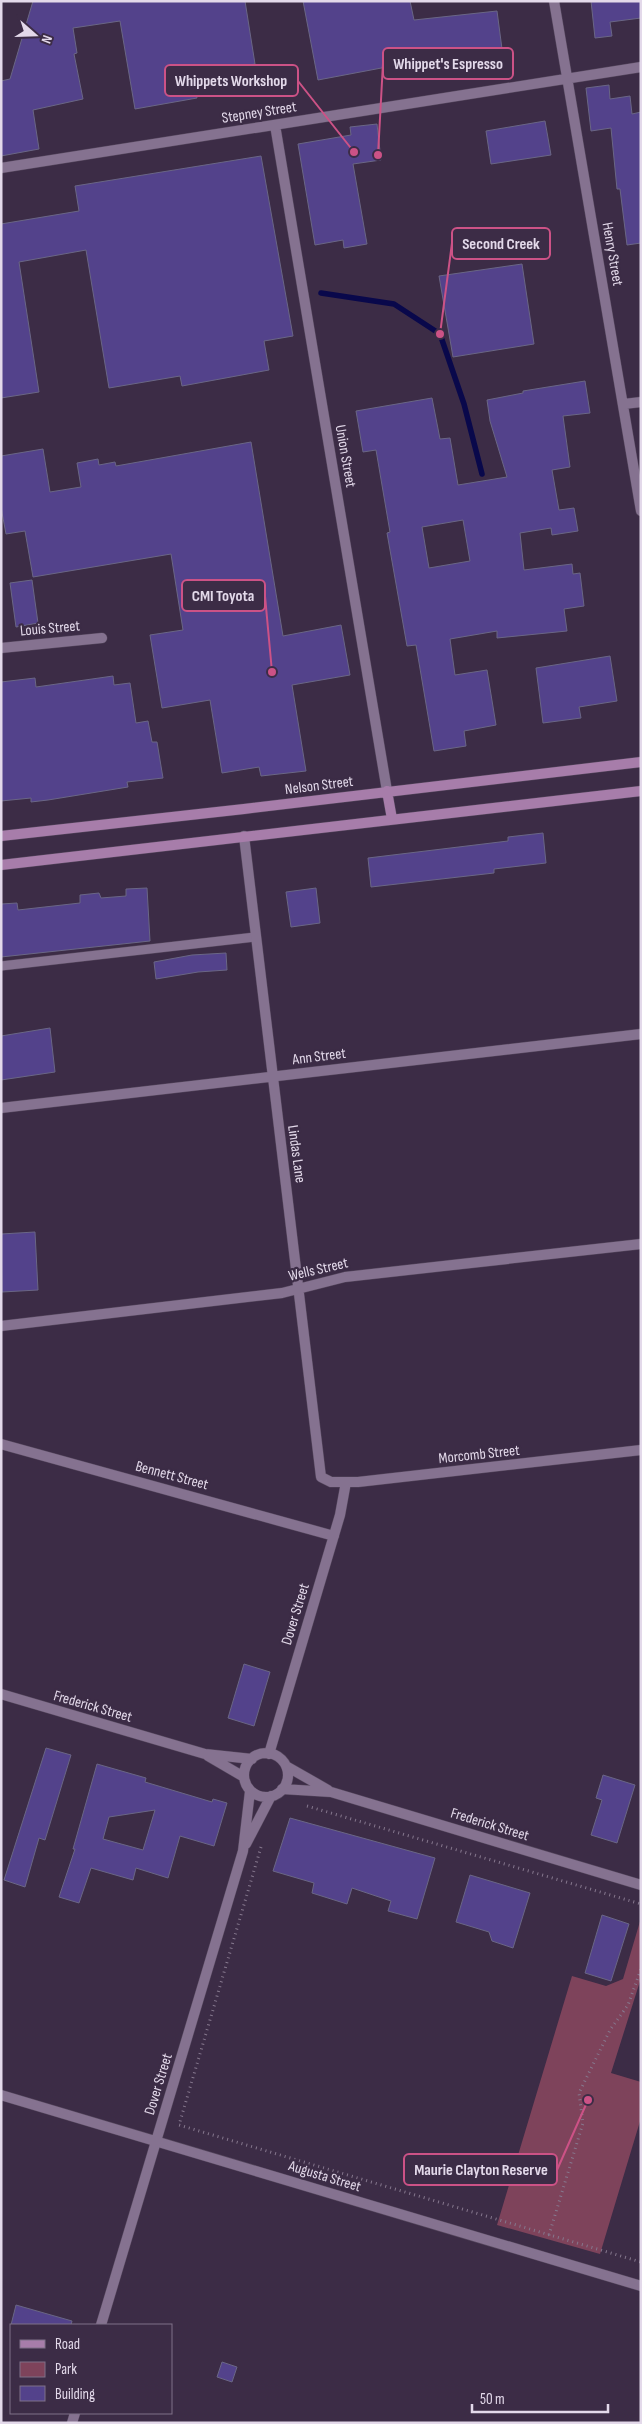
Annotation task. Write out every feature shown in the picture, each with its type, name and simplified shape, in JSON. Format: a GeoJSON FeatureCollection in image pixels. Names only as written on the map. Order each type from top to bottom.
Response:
{"type":"FeatureCollection","features":[{"type":"Feature","properties":{"kind":"main road","name":"Nelson Street"},"geometry":{"type":"LineString","coordinates":[[1,836],[641,762]]}},
{"type":"Feature","properties":{"kind":"main road"},"geometry":{"type":"LineString","coordinates":[[387,791],[392,819]]}},
{"type":"Feature","properties":{"kind":"main road"},"geometry":{"type":"LineString","coordinates":[[1,865],[641,791]]}},
{"type":"Feature","properties":{"kind":"street","name":"Henry Street"},"geometry":{"type":"LineString","coordinates":[[554,1],[641,511]]}},
{"type":"Feature","properties":{"kind":"street","name":"Stepney Street"},"geometry":{"type":"LineString","coordinates":[[1,168],[641,67]]}},
{"type":"Feature","properties":{"kind":"street","name":"Union Street"},"geometry":{"type":"LineString","coordinates":[[275,125],[387,791]]}},
{"type":"Feature","properties":{"kind":"street"},"geometry":{"type":"LineString","coordinates":[[624,404],[641,402]]}},
{"type":"Feature","properties":{"kind":"street","name":"Louis Street"},"geometry":{"type":"LineString","coordinates":[[1,648],[102,638]]}},
{"type":"Feature","properties":{"kind":"street","name":"Lindas Lane"},"geometry":{"type":"LineString","coordinates":[[244,836],[272,1077],[300,1288],[321,1477]]}},
{"type":"Feature","properties":{"kind":"street","name":"Ann Street"},"geometry":{"type":"LineString","coordinates":[[1,1108],[641,1034]]}},
{"type":"Feature","properties":{"kind":"street","name":"Wells Street"},"geometry":{"type":"LineString","coordinates":[[1,1326],[272,1294],[345,1277],[641,1244]]}},
{"type":"Feature","properties":{"kind":"street","name":"Bennett Street"},"geometry":{"type":"LineString","coordinates":[[1,1444],[334,1536]]}},
{"type":"Feature","properties":{"kind":"street","name":"Morcomb Street"},"geometry":{"type":"LineString","coordinates":[[321,1477],[331,1482],[346,1482],[641,1450]]}},
{"type":"Feature","properties":{"kind":"street","name":"Dover Street"},"geometry":{"type":"LineString","coordinates":[[269,1754],[334,1536],[346,1482]]}},
{"type":"Feature","properties":{"kind":"street","name":"Frederick Street"},"geometry":{"type":"LineString","coordinates":[[1,1694],[205,1754],[252,1759]]}},
{"type":"Feature","properties":{"kind":"street","name":"Frederick Street"},"geometry":{"type":"LineString","coordinates":[[205,1754],[244,1777]]}},
{"type":"Feature","properties":{"kind":"street"},"geometry":{"type":"LineString","coordinates":[[269,1754],[278,1756],[286,1766],[288,1774],[282,1789],[271,1796],[258,1796],[250,1791],[244,1777],[245,1768],[252,1759],[257,1755],[269,1754]]}},
{"type":"Feature","properties":{"kind":"street","name":"Frederick Street"},"geometry":{"type":"LineString","coordinates":[[286,1766],[331,1792]]}},
{"type":"Feature","properties":{"kind":"street","name":"Frederick Street"},"geometry":{"type":"LineString","coordinates":[[282,1789],[331,1792],[641,1885]]}},
{"type":"Feature","properties":{"kind":"street","name":"Dover Street"},"geometry":{"type":"LineString","coordinates":[[101,2324],[242,1851],[250,1791]]}},
{"type":"Feature","properties":{"kind":"street","name":"Dover Street"},"geometry":{"type":"LineString","coordinates":[[242,1851],[271,1796]]}},
{"type":"Feature","properties":{"kind":"street","name":"Augusta Street"},"geometry":{"type":"LineString","coordinates":[[1,2095],[641,2286]]}},
{"type":"Feature","properties":{"kind":"lane"},"geometry":{"type":"LineString","coordinates":[[1,966],[255,937]]}},
{"type":"Feature","properties":{"kind":"path"},"geometry":{"type":"LineString","coordinates":[[298,1804],[641,1904]]}},
{"type":"Feature","properties":{"kind":"path"},"geometry":{"type":"LineString","coordinates":[[264,1838],[179,2125],[641,2262]]}},
{"type":"Feature","properties":{"kind":"path"},"geometry":{"type":"LineString","coordinates":[[549,2235],[584,2123],[579,2093],[610,2030],[628,2005],[641,1969]]}},
{"type":"Feature","properties":{"kind":"green space"},"geometry":{"type":"Polygon","coordinates":[[[641,1918],[641,1978],[611,2073],[641,2082],[641,2118],[600,2254],[497,2225],[572,1976],[606,1986],[623,1979],[641,1918]]]}},
{"type":"Feature","properties":{"kind":"building"},"geometry":{"type":"Polygon","coordinates":[[[33,1],[245,1],[255,64],[192,74],[197,98],[135,109],[120,21],[73,28],[77,53],[74,54],[83,99],[33,110],[39,149],[1,156],[1,81],[10,79],[33,1]]]}},
{"type":"Feature","properties":{"kind":"building"},"geometry":{"type":"Polygon","coordinates":[[[303,1],[410,1],[414,20],[497,11],[504,64],[469,68],[469,60],[430,64],[429,59],[318,80],[303,1]]]}},
{"type":"Feature","properties":{"kind":"building"},"geometry":{"type":"Polygon","coordinates":[[[591,1],[641,1],[641,18],[610,22],[612,36],[595,38],[591,1]]]}},
{"type":"Feature","properties":{"kind":"building"},"geometry":{"type":"Polygon","coordinates":[[[609,85],[610,99],[630,96],[632,114],[641,112],[641,243],[627,245],[620,189],[617,189],[611,128],[591,131],[586,88],[609,85]]]}},
{"type":"Feature","properties":{"kind":"building"},"geometry":{"type":"Polygon","coordinates":[[[545,121],[551,155],[491,164],[486,131],[545,121]]]}},
{"type":"Feature","properties":{"kind":"building"},"geometry":{"type":"Polygon","coordinates":[[[377,124],[381,160],[353,164],[367,244],[344,248],[343,240],[315,245],[298,144],[351,135],[350,127],[377,124]]]}},
{"type":"Feature","properties":{"kind":"building"},"geometry":{"type":"Polygon","coordinates":[[[261,156],[293,336],[264,341],[269,370],[182,386],[180,376],[109,388],[86,250],[19,262],[39,392],[1,398],[1,224],[79,211],[75,186],[261,156]]]}},
{"type":"Feature","properties":{"kind":"building"},"geometry":{"type":"Polygon","coordinates":[[[522,264],[534,344],[453,357],[439,276],[522,264]]]}},
{"type":"Feature","properties":{"kind":"building"},"geometry":{"type":"Polygon","coordinates":[[[585,381],[590,413],[563,416],[570,467],[552,470],[559,510],[574,508],[578,531],[552,535],[551,528],[520,533],[524,570],[572,564],[573,574],[580,573],[584,606],[564,609],[567,631],[497,638],[497,631],[450,639],[455,675],[487,670],[496,725],[464,731],[466,746],[434,751],[416,645],[407,646],[387,533],[390,532],[376,450],[363,452],[356,411],[432,398],[440,439],[450,438],[458,485],[507,477],[490,421],[487,400],[523,393],[523,391],[585,381]],[[463,520],[422,527],[429,568],[470,561],[463,520]]]}},
{"type":"Feature","properties":{"kind":"building"},"geometry":{"type":"Polygon","coordinates":[[[251,442],[283,636],[341,625],[350,675],[292,685],[306,771],[261,776],[259,767],[222,773],[210,700],[162,708],[150,635],[183,630],[171,554],[33,577],[25,531],[6,534],[1,507],[1,456],[43,449],[50,492],[81,487],[77,463],[98,459],[99,465],[115,462],[116,466],[251,442]]]}},
{"type":"Feature","properties":{"kind":"building"},"geometry":{"type":"Polygon","coordinates":[[[32,580],[38,623],[16,627],[10,583],[32,580]]]}},
{"type":"Feature","properties":{"kind":"building"},"geometry":{"type":"Polygon","coordinates":[[[610,656],[617,701],[579,707],[581,718],[543,723],[536,668],[610,656]]]}},
{"type":"Feature","properties":{"kind":"building"},"geometry":{"type":"Polygon","coordinates":[[[113,676],[114,685],[130,683],[136,723],[148,721],[152,742],[157,742],[163,778],[127,782],[128,787],[48,800],[31,802],[31,798],[1,801],[1,682],[35,678],[36,687],[113,676]]]}},
{"type":"Feature","properties":{"kind":"building"},"geometry":{"type":"Polygon","coordinates":[[[543,833],[546,863],[494,869],[494,873],[371,887],[368,858],[508,841],[508,837],[543,833]]]}},
{"type":"Feature","properties":{"kind":"building"},"geometry":{"type":"Polygon","coordinates":[[[147,888],[150,941],[1,957],[1,904],[17,903],[18,910],[80,903],[80,895],[99,893],[101,898],[126,896],[126,889],[147,888]]]}},
{"type":"Feature","properties":{"kind":"building"},"geometry":{"type":"Polygon","coordinates":[[[316,888],[320,923],[291,927],[286,892],[316,888]]]}},
{"type":"Feature","properties":{"kind":"building"},"geometry":{"type":"Polygon","coordinates":[[[226,953],[227,970],[198,972],[156,979],[154,962],[192,955],[226,953]]]}},
{"type":"Feature","properties":{"kind":"building"},"geometry":{"type":"Polygon","coordinates":[[[50,1028],[55,1072],[1,1080],[1,1036],[50,1028]]]}},
{"type":"Feature","properties":{"kind":"building"},"geometry":{"type":"Polygon","coordinates":[[[35,1232],[38,1290],[2,1292],[1,1234],[35,1232]]]}},
{"type":"Feature","properties":{"kind":"building"},"geometry":{"type":"Polygon","coordinates":[[[244,1664],[270,1672],[254,1726],[228,1718],[244,1664]]]}},
{"type":"Feature","properties":{"kind":"building"},"geometry":{"type":"Polygon","coordinates":[[[46,1748],[71,1755],[45,1840],[39,1838],[25,1887],[4,1880],[46,1748]]]}},
{"type":"Feature","properties":{"kind":"building"},"geometry":{"type":"Polygon","coordinates":[[[97,1764],[146,1778],[145,1782],[212,1802],[213,1799],[227,1803],[214,1846],[180,1836],[168,1878],[136,1868],[133,1880],[91,1868],[79,1903],[59,1897],[75,1849],[73,1849],[97,1764]],[[155,1810],[109,1817],[103,1839],[143,1850],[155,1810]]]}},
{"type":"Feature","properties":{"kind":"building"},"geometry":{"type":"Polygon","coordinates":[[[603,1775],[635,1785],[617,1843],[591,1835],[602,1800],[596,1798],[603,1775]]]}},
{"type":"Feature","properties":{"kind":"building"},"geometry":{"type":"Polygon","coordinates":[[[290,1818],[435,1858],[417,1919],[388,1911],[391,1901],[352,1888],[347,1904],[312,1893],[314,1883],[273,1871],[290,1818]]]}},
{"type":"Feature","properties":{"kind":"building"},"geometry":{"type":"Polygon","coordinates":[[[470,1875],[530,1893],[513,1948],[492,1941],[489,1932],[456,1922],[470,1875]]]}},
{"type":"Feature","properties":{"kind":"building"},"geometry":{"type":"Polygon","coordinates":[[[602,1915],[629,1924],[611,1981],[585,1973],[602,1915]]]}},
{"type":"Feature","properties":{"kind":"building"},"geometry":{"type":"Polygon","coordinates":[[[16,2305],[72,2321],[71,2324],[11,2324],[16,2305]]]}},
{"type":"Feature","properties":{"kind":"building"},"geometry":{"type":"Polygon","coordinates":[[[222,2362],[237,2367],[232,2382],[217,2377],[222,2362]]]}},
{"type":"Feature","properties":{"kind":"waterway"},"geometry":{"type":"LineString","coordinates":[[321,293],[394,304],[440,334],[464,404],[482,474]]}},
{"type":"Feature","properties":{"kind":"place","name":"Whippets Workshop"},"geometry":{"type":"Point","coordinates":[354,152]}},
{"type":"Feature","properties":{"kind":"place","name":"Whippet's Espresso"},"geometry":{"type":"Point","coordinates":[378,155]}},
{"type":"Feature","properties":{"kind":"place","name":"Second Creek"},"geometry":{"type":"Point","coordinates":[440,334]}},
{"type":"Feature","properties":{"kind":"place","name":"CMI Toyota"},"geometry":{"type":"Point","coordinates":[272,672]}},
{"type":"Feature","properties":{"kind":"place","name":"Maurie Clayton Reserve"},"geometry":{"type":"Point","coordinates":[588,2100]}}]}
